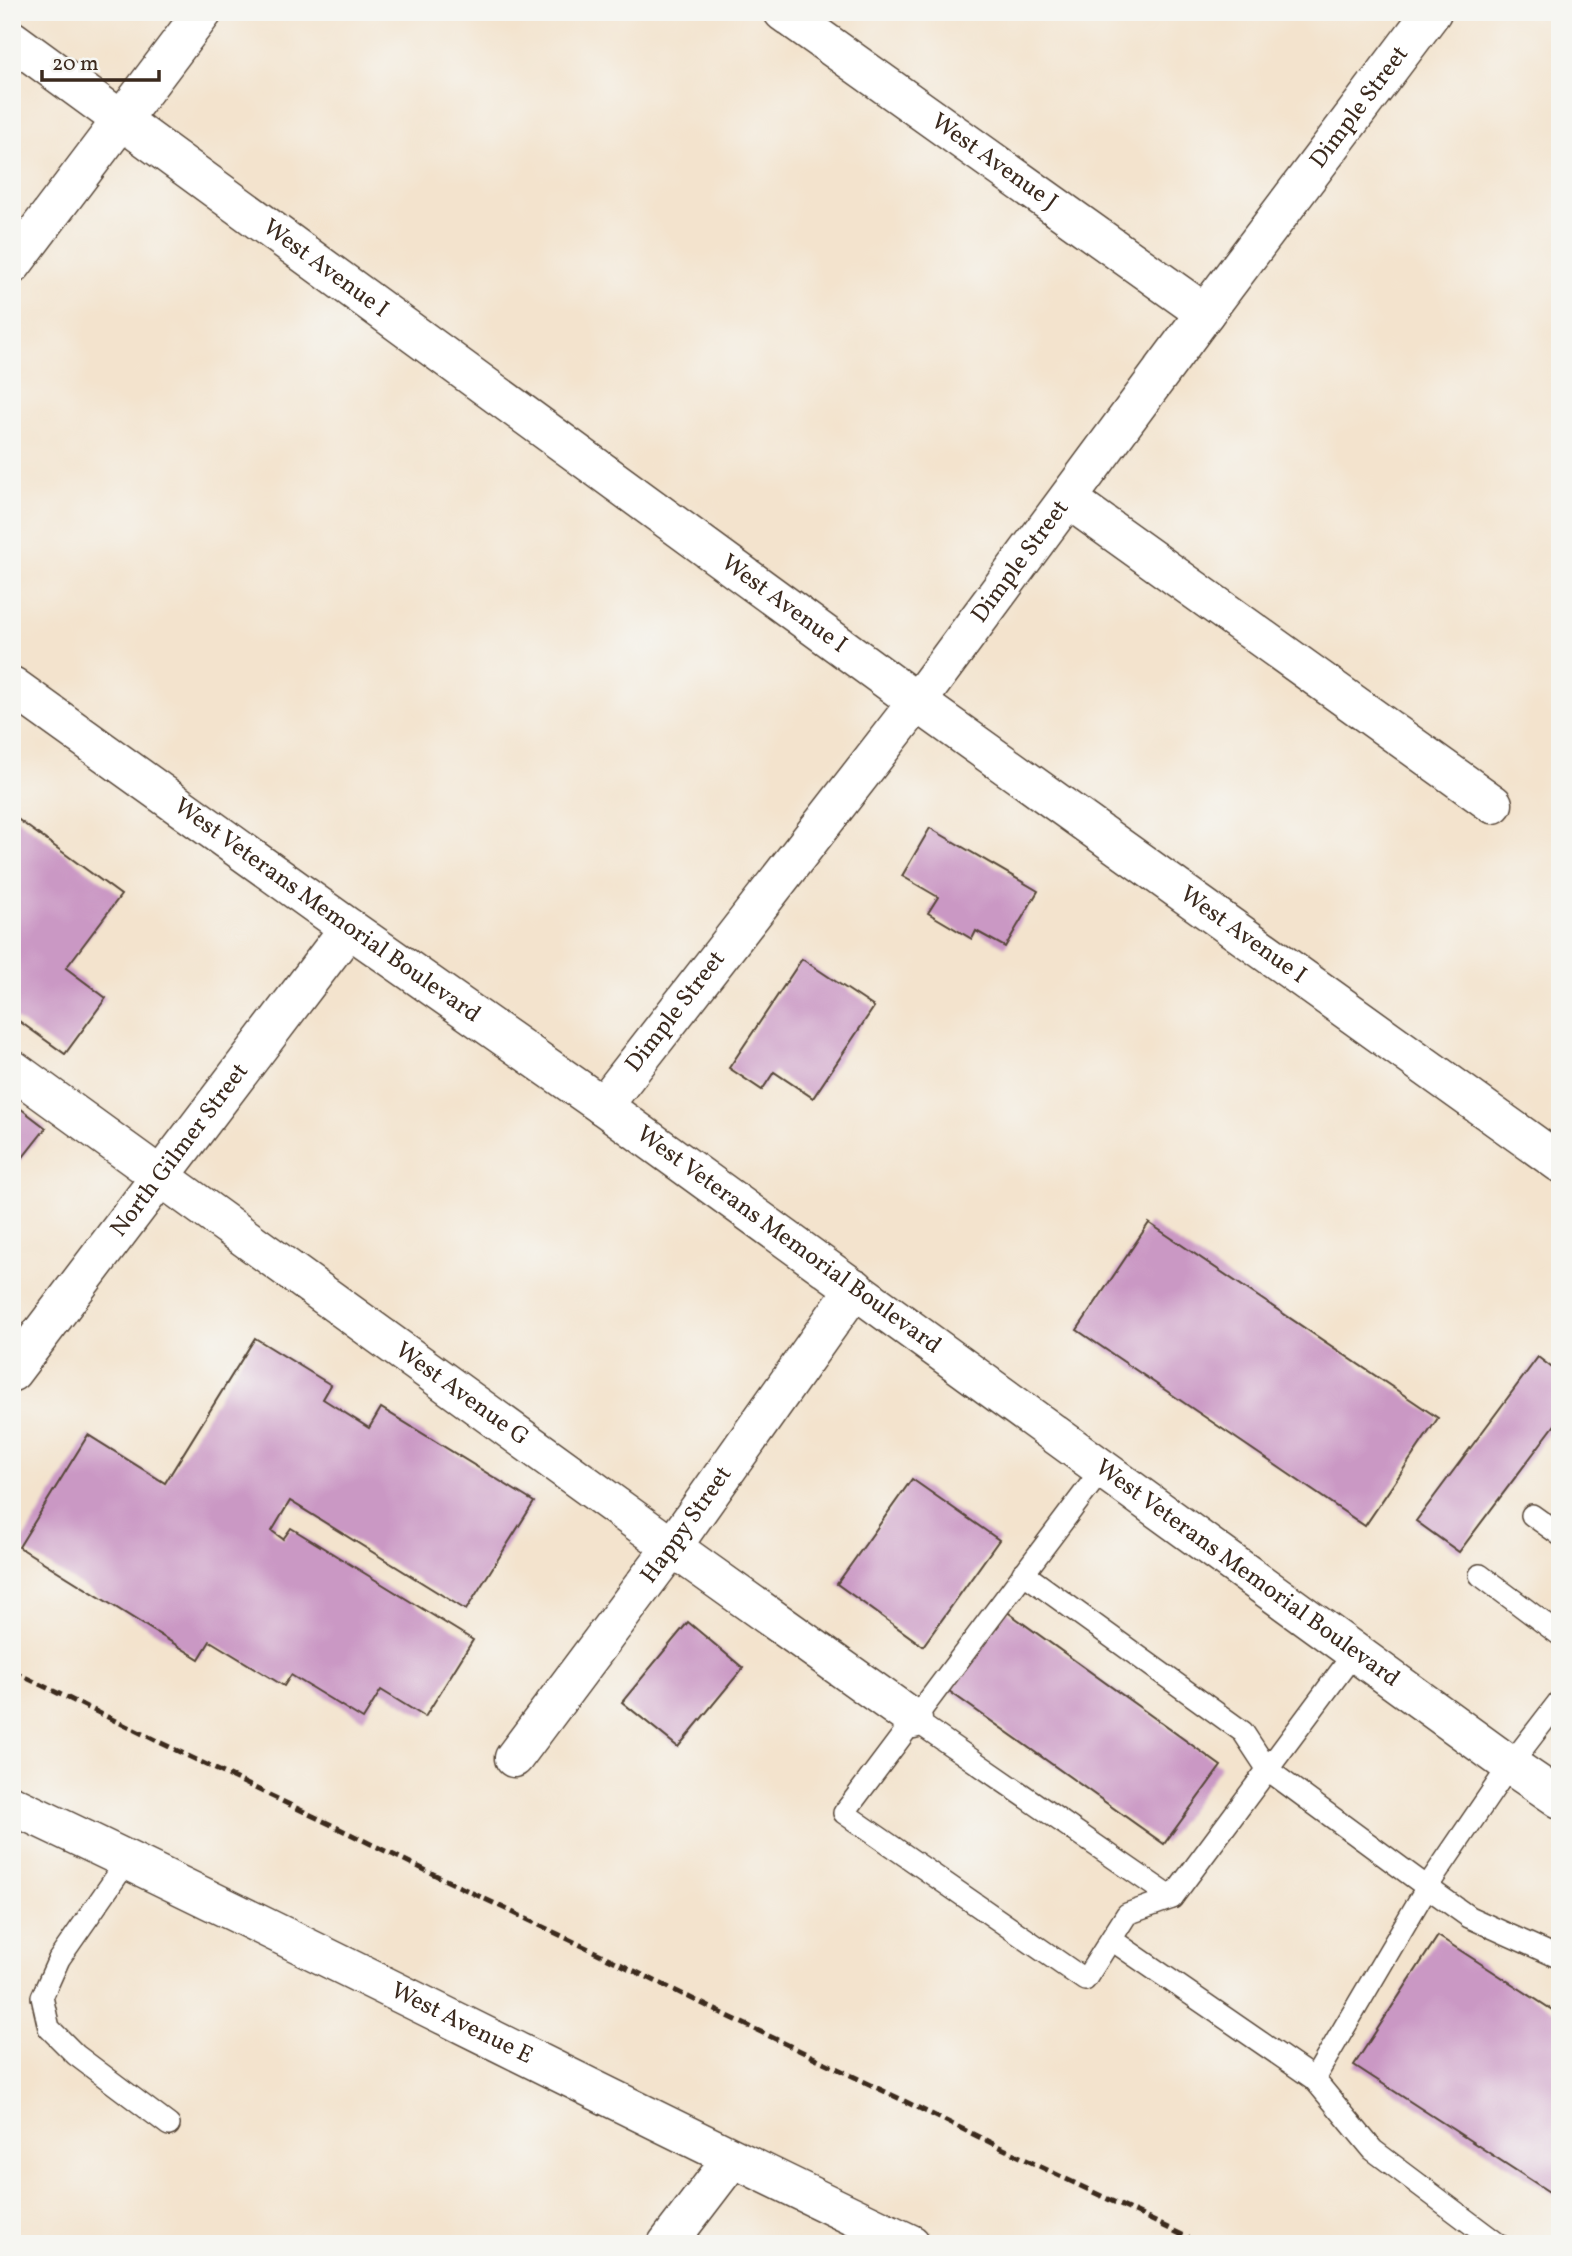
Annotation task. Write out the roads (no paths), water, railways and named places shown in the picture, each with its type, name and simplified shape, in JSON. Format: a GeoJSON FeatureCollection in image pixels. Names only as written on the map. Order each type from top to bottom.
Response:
{"type":"FeatureCollection","features":[{"type":"Feature","properties":{"kind":"street"},"geometry":{"type":"LineString","coordinates":[[12,265],[203,12]]}},
{"type":"Feature","properties":{"kind":"street","name":"West Avenue J"},"geometry":{"type":"LineString","coordinates":[[783,12],[1205,313]]}},
{"type":"Feature","properties":{"kind":"street","name":"Dimple Street"},"geometry":{"type":"LineString","coordinates":[[603,1106],[917,702],[1432,12]]}},
{"type":"Feature","properties":{"kind":"street","name":"West Avenue I"},"geometry":{"type":"LineString","coordinates":[[12,40],[917,702],[1560,1163]]}},
{"type":"Feature","properties":{"kind":"street"},"geometry":{"type":"LineString","coordinates":[[1068,499],[1493,804]]}},
{"type":"Feature","properties":{"kind":"street","name":"West Veterans Memorial Boulevard"},"geometry":{"type":"LineString","coordinates":[[12,686],[603,1106],[1560,1799]]}},
{"type":"Feature","properties":{"kind":"street","name":"North Gilmer Street"},"geometry":{"type":"LineString","coordinates":[[12,1372],[349,928]]}},
{"type":"Feature","properties":{"kind":"street","name":"West Avenue G"},"geometry":{"type":"LineString","coordinates":[[12,1069],[913,1719]]}},
{"type":"Feature","properties":{"kind":"street","name":"Happy Street"},"geometry":{"type":"LineString","coordinates":[[514,1758],[672,1547],[855,1288]]}},
{"type":"Feature","properties":{"kind":"street","name":"West Avenue E"},"geometry":{"type":"LineString","coordinates":[[12,1805],[732,2159],[911,2244]]}},
{"type":"Feature","properties":{"kind":"street"},"geometry":{"type":"LineString","coordinates":[[667,2244],[732,2159]]}},
{"type":"Feature","properties":{"kind":"lane"},"geometry":{"type":"LineString","coordinates":[[1103,1468],[844,1813],[1085,1980],[1127,1914],[1172,1898],[1355,1652]]}},
{"type":"Feature","properties":{"kind":"lane"},"geometry":{"type":"LineString","coordinates":[[1532,1515],[1560,1535]]}},
{"type":"Feature","properties":{"kind":"lane"},"geometry":{"type":"LineString","coordinates":[[1023,1573],[1243,1732],[1268,1770],[1427,1888],[1468,1917],[1560,1958]]}},
{"type":"Feature","properties":{"kind":"lane"},"geometry":{"type":"LineString","coordinates":[[1480,1575],[1560,1635]]}},
{"type":"Feature","properties":{"kind":"lane"},"geometry":{"type":"LineString","coordinates":[[1314,2079],[1427,1888],[1510,1765],[1560,1700]]}},
{"type":"Feature","properties":{"kind":"lane"},"geometry":{"type":"LineString","coordinates":[[913,1719],[1172,1898]]}},
{"type":"Feature","properties":{"kind":"lane"},"geometry":{"type":"LineString","coordinates":[[128,1860],[59,1959],[42,1997],[49,2028],[76,2055],[169,2126]]}},
{"type":"Feature","properties":{"kind":"lane"},"geometry":{"type":"LineString","coordinates":[[1112,1940],[1314,2079],[1373,2150],[1497,2244]]}},
{"type":"Feature","properties":{"kind":"railway"},"geometry":{"type":"LineString","coordinates":[[12,1671],[1201,2244]]}}]}
